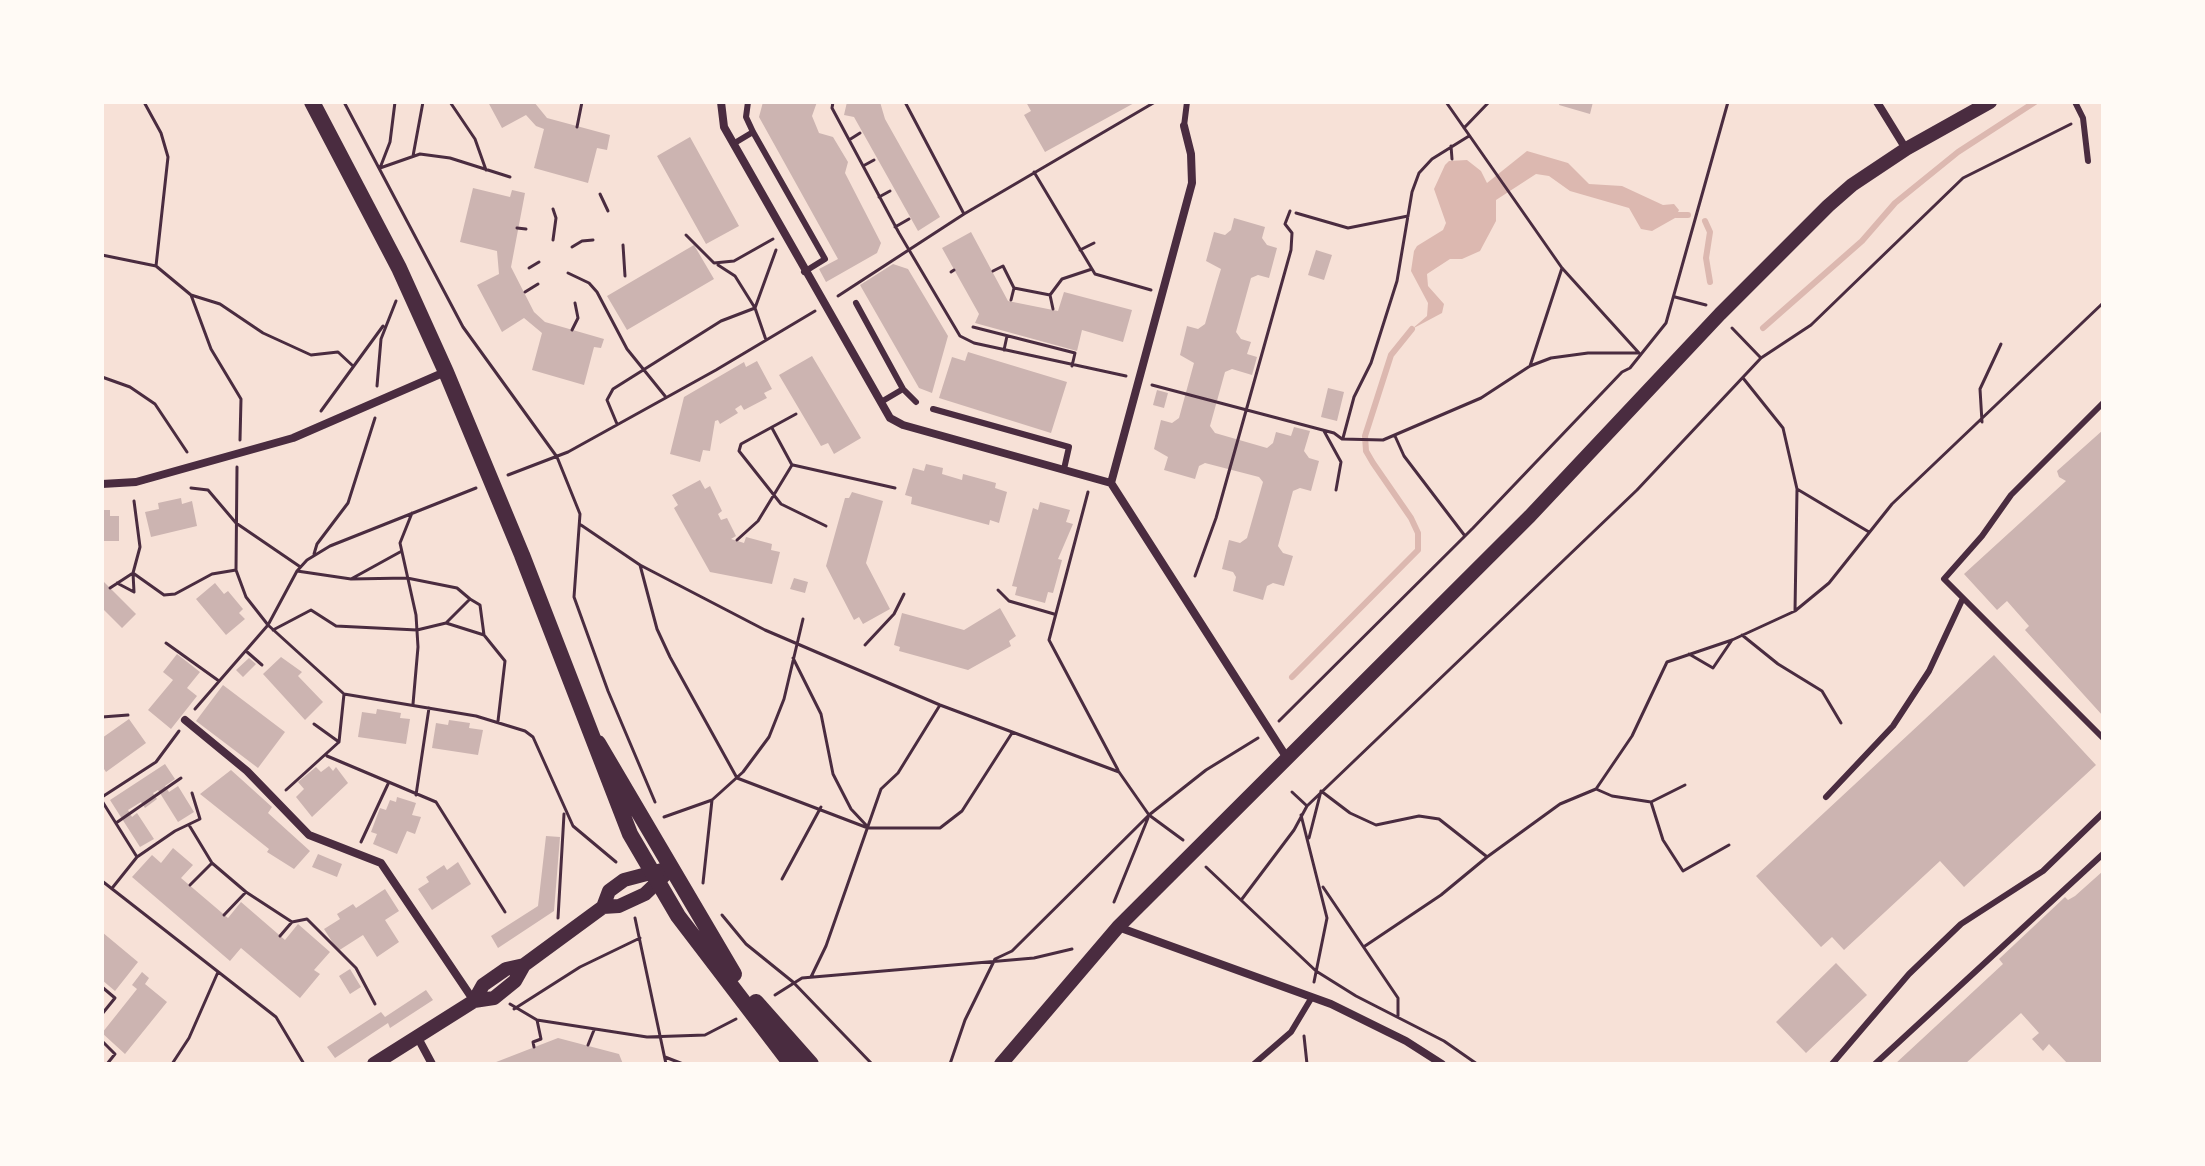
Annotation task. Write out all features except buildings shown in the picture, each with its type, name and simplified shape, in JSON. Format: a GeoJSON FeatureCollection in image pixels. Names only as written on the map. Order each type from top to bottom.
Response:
{"type":"FeatureCollection","features":[{"type":"Feature","properties":{"kind":"main road"},"geometry":{"type":"LineString","coordinates":[[312,102],[406,285],[446,372],[595,739],[600,763],[653,879],[791,1064]]}},
{"type":"Feature","properties":{"kind":"main road"},"geometry":{"type":"LineString","coordinates":[[595,739],[610,759],[725,962],[811,1064]]}},
{"type":"Feature","properties":{"kind":"street"},"geometry":{"type":"LineString","coordinates":[[721,102],[724,127],[733,144],[823,306],[890,418],[903,425],[1111,483],[1287,758]]}},
{"type":"Feature","properties":{"kind":"street"},"geometry":{"type":"LineString","coordinates":[[1877,102],[1906,149]]}},
{"type":"Feature","properties":{"kind":"street"},"geometry":{"type":"LineString","coordinates":[[1005,1062],[1118,927],[1530,516],[1828,206],[1852,185],[1906,149],[1990,102]]}},
{"type":"Feature","properties":{"kind":"street"},"geometry":{"type":"LineString","coordinates":[[1111,483],[1192,183],[1191,154],[1184,126]]}},
{"type":"Feature","properties":{"kind":"street"},"geometry":{"type":"LineString","coordinates":[[102,484],[136,482],[237,455],[324,427],[446,372]]}},
{"type":"Feature","properties":{"kind":"street"},"geometry":{"type":"LineString","coordinates":[[185,720],[276,799],[309,835],[381,863],[474,1001]]}},
{"type":"Feature","properties":{"kind":"street"},"geometry":{"type":"LineString","coordinates":[[374,1064],[474,1001],[492,979],[506,969],[524,965],[603,907],[632,901],[653,879],[671,869]]}},
{"type":"Feature","properties":{"kind":"street"},"geometry":{"type":"LineString","coordinates":[[603,907],[609,891],[624,880],[653,879]]}},
{"type":"Feature","properties":{"kind":"street"},"geometry":{"type":"LineString","coordinates":[[1118,927],[1312,997],[1406,1041],[1442,1064]]}},
{"type":"Feature","properties":{"kind":"street"},"geometry":{"type":"LineString","coordinates":[[418,1038],[432,1064]]}},
{"type":"Feature","properties":{"kind":"lane"},"geometry":{"type":"LineString","coordinates":[[748,102],[746,117],[753,132],[825,259],[804,272]]}},
{"type":"Feature","properties":{"kind":"lane"},"geometry":{"type":"LineString","coordinates":[[1184,126],[1187,102]]}},
{"type":"Feature","properties":{"kind":"lane"},"geometry":{"type":"LineString","coordinates":[[2075,102],[2083,118],[2088,161]]}},
{"type":"Feature","properties":{"kind":"lane"},"geometry":{"type":"LineString","coordinates":[[733,144],[753,132]]}},
{"type":"Feature","properties":{"kind":"lane"},"geometry":{"type":"LineString","coordinates":[[856,303],[903,389],[916,402]]}},
{"type":"Feature","properties":{"kind":"lane"},"geometry":{"type":"LineString","coordinates":[[879,403],[903,389]]}},
{"type":"Feature","properties":{"kind":"lane"},"geometry":{"type":"LineString","coordinates":[[2103,403],[2011,495],[1982,536],[1944,579],[2103,738]]}},
{"type":"Feature","properties":{"kind":"lane"},"geometry":{"type":"LineString","coordinates":[[933,409],[1069,447],[1064,469]]}},
{"type":"Feature","properties":{"kind":"lane"},"geometry":{"type":"LineString","coordinates":[[1826,797],[1893,726],[1929,671],[1963,598]]}},
{"type":"Feature","properties":{"kind":"lane"},"geometry":{"type":"LineString","coordinates":[[1832,1064],[1909,974],[1961,924],[2043,871],[2103,813]]}},
{"type":"Feature","properties":{"kind":"lane"},"geometry":{"type":"LineString","coordinates":[[1875,1064],[2103,854]]}},
{"type":"Feature","properties":{"kind":"lane"},"geometry":{"type":"LineString","coordinates":[[1254,1064],[1291,1032],[1312,997]]}},
{"type":"Feature","properties":{"kind":"path"},"geometry":{"type":"LineString","coordinates":[[144,102],[161,133],[168,157],[156,266]]}},
{"type":"Feature","properties":{"kind":"path"},"geometry":{"type":"LineString","coordinates":[[344,102],[463,327],[495,376],[557,457],[581,525],[574,597],[608,691],[656,804]]}},
{"type":"Feature","properties":{"kind":"path"},"geometry":{"type":"LineString","coordinates":[[380,168],[390,142],[395,102]]}},
{"type":"Feature","properties":{"kind":"path"},"geometry":{"type":"LineString","coordinates":[[413,156],[423,102]]}},
{"type":"Feature","properties":{"kind":"path"},"geometry":{"type":"LineString","coordinates":[[450,102],[475,139],[486,170]]}},
{"type":"Feature","properties":{"kind":"path"},"geometry":{"type":"LineString","coordinates":[[577,127],[582,102]]}},
{"type":"Feature","properties":{"kind":"path"},"geometry":{"type":"LineString","coordinates":[[833,102],[832,108],[895,227],[960,336],[1004,350],[1138,380],[1355,441],[1383,440],[1395,436],[1481,398],[1530,366],[1551,358],[1641,351]]}},
{"type":"Feature","properties":{"kind":"path"},"geometry":{"type":"LineString","coordinates":[[905,102],[964,214]]}},
{"type":"Feature","properties":{"kind":"path"},"geometry":{"type":"LineString","coordinates":[[506,475],[557,457],[767,340],[964,214],[1155,102]]}},
{"type":"Feature","properties":{"kind":"path"},"geometry":{"type":"LineString","coordinates":[[1446,102],[1562,268],[1641,351],[1650,356]]}},
{"type":"Feature","properties":{"kind":"path"},"geometry":{"type":"LineString","coordinates":[[1464,128],[1489,102]]}},
{"type":"Feature","properties":{"kind":"path"},"geometry":{"type":"LineString","coordinates":[[950,1064],[965,1020],[995,959],[1012,951],[1149,815],[1206,770],[1269,731],[1465,536],[1622,372],[1630,368],[1666,323],[1728,102]]}},
{"type":"Feature","properties":{"kind":"path"},"geometry":{"type":"LineString","coordinates":[[1242,899],[1307,806],[1321,791],[1637,490],[1761,358],[1811,325],[1963,178],[2009,152],[2083,118]]}},
{"type":"Feature","properties":{"kind":"path"},"geometry":{"type":"LineString","coordinates":[[1108,130],[1111,137]]}},
{"type":"Feature","properties":{"kind":"path"},"geometry":{"type":"LineString","coordinates":[[849,140],[860,133]]}},
{"type":"Feature","properties":{"kind":"path"},"geometry":{"type":"LineString","coordinates":[[1342,439],[1354,397],[1371,363],[1397,281],[1412,192],[1419,173],[1432,159],[1469,136]]}},
{"type":"Feature","properties":{"kind":"path"},"geometry":{"type":"LineString","coordinates":[[1451,146],[1452,159]]}},
{"type":"Feature","properties":{"kind":"path"},"geometry":{"type":"LineString","coordinates":[[380,168],[413,156],[450,158],[510,177]]}},
{"type":"Feature","properties":{"kind":"path"},"geometry":{"type":"LineString","coordinates":[[863,166],[874,160]]}},
{"type":"Feature","properties":{"kind":"path"},"geometry":{"type":"LineString","coordinates":[[1034,172],[1095,274],[1151,290]]}},
{"type":"Feature","properties":{"kind":"path"},"geometry":{"type":"LineString","coordinates":[[879,197],[890,191]]}},
{"type":"Feature","properties":{"kind":"path"},"geometry":{"type":"LineString","coordinates":[[600,194],[608,211]]}},
{"type":"Feature","properties":{"kind":"path"},"geometry":{"type":"LineString","coordinates":[[553,209],[556,218],[553,240]]}},
{"type":"Feature","properties":{"kind":"path"},"geometry":{"type":"LineString","coordinates":[[1195,576],[1216,518],[1291,250],[1292,233],[1285,224],[1290,211]]}},
{"type":"Feature","properties":{"kind":"path"},"geometry":{"type":"LineString","coordinates":[[1296,213],[1348,228],[1410,215]]}},
{"type":"Feature","properties":{"kind":"path"},"geometry":{"type":"LineString","coordinates":[[895,227],[909,219]]}},
{"type":"Feature","properties":{"kind":"path"},"geometry":{"type":"LineString","coordinates":[[517,228],[526,229]]}},
{"type":"Feature","properties":{"kind":"path"},"geometry":{"type":"LineString","coordinates":[[714,263],[734,261],[782,233]]}},
{"type":"Feature","properties":{"kind":"path"},"geometry":{"type":"LineString","coordinates":[[686,235],[714,263],[735,276],[755,308],[767,340]]}},
{"type":"Feature","properties":{"kind":"path"},"geometry":{"type":"LineString","coordinates":[[572,247],[582,241],[593,240]]}},
{"type":"Feature","properties":{"kind":"path"},"geometry":{"type":"LineString","coordinates":[[1080,250],[1094,243]]}},
{"type":"Feature","properties":{"kind":"path"},"geometry":{"type":"LineString","coordinates":[[623,245],[625,276]]}},
{"type":"Feature","properties":{"kind":"path"},"geometry":{"type":"LineString","coordinates":[[617,424],[607,400],[613,389],[721,321],[755,308],[776,250]]}},
{"type":"Feature","properties":{"kind":"path"},"geometry":{"type":"LineString","coordinates":[[102,255],[156,266],[191,295],[220,304],[263,333],[311,355],[338,352],[353,366]]}},
{"type":"Feature","properties":{"kind":"path"},"geometry":{"type":"LineString","coordinates":[[318,416],[385,323],[406,285],[428,261]]}},
{"type":"Feature","properties":{"kind":"path"},"geometry":{"type":"LineString","coordinates":[[529,268],[539,262]]}},
{"type":"Feature","properties":{"kind":"path"},"geometry":{"type":"LineString","coordinates":[[993,271],[1003,266],[1014,288],[1011,300]]}},
{"type":"Feature","properties":{"kind":"path"},"geometry":{"type":"LineString","coordinates":[[1530,366],[1562,268]]}},
{"type":"Feature","properties":{"kind":"path"},"geometry":{"type":"LineString","coordinates":[[1053,309],[1050,295],[1062,279],[1092,269]]}},
{"type":"Feature","properties":{"kind":"path"},"geometry":{"type":"LineString","coordinates":[[568,273],[589,283],[627,349],[646,368],[665,396]]}},
{"type":"Feature","properties":{"kind":"path"},"geometry":{"type":"LineString","coordinates":[[525,292],[538,284]]}},
{"type":"Feature","properties":{"kind":"path"},"geometry":{"type":"LineString","coordinates":[[1014,288],[1050,295]]}},
{"type":"Feature","properties":{"kind":"path"},"geometry":{"type":"LineString","coordinates":[[191,295],[211,349],[241,399],[240,440],[253,436]]}},
{"type":"Feature","properties":{"kind":"path"},"geometry":{"type":"LineString","coordinates":[[572,330],[578,318],[575,303]]}},
{"type":"Feature","properties":{"kind":"path"},"geometry":{"type":"LineString","coordinates":[[1365,946],[1441,895],[1560,804],[1596,789],[1632,736],[1667,662],[1732,640],[1795,611],[1829,583],[1892,504],[1982,422],[2103,303]]}},
{"type":"Feature","properties":{"kind":"path"},"geometry":{"type":"LineString","coordinates":[[314,554],[317,544],[343,513],[353,492],[373,427],[377,360],[385,323]]}},
{"type":"Feature","properties":{"kind":"path"},"geometry":{"type":"LineString","coordinates":[[973,327],[1075,353],[1072,366]]}},
{"type":"Feature","properties":{"kind":"path"},"geometry":{"type":"LineString","coordinates":[[1004,350],[1007,336]]}},
{"type":"Feature","properties":{"kind":"path"},"geometry":{"type":"LineString","coordinates":[[1982,422],[1980,389],[2001,344]]}},
{"type":"Feature","properties":{"kind":"path"},"geometry":{"type":"LineString","coordinates":[[1630,368],[1636,373]]}},
{"type":"Feature","properties":{"kind":"path"},"geometry":{"type":"LineString","coordinates":[[102,377],[130,387],[155,404],[194,466]]}},
{"type":"Feature","properties":{"kind":"path"},"geometry":{"type":"LineString","coordinates":[[1743,377],[1783,428],[1797,489],[1795,611]]}},
{"type":"Feature","properties":{"kind":"path"},"geometry":{"type":"LineString","coordinates":[[796,414],[739,448],[774,496],[790,512],[826,526]]}},
{"type":"Feature","properties":{"kind":"path"},"geometry":{"type":"LineString","coordinates":[[772,427],[792,465],[895,488]]}},
{"type":"Feature","properties":{"kind":"path"},"geometry":{"type":"LineString","coordinates":[[1324,431],[1341,462],[1336,490]]}},
{"type":"Feature","properties":{"kind":"path"},"geometry":{"type":"LineString","coordinates":[[1395,436],[1404,456],[1465,536]]}},
{"type":"Feature","properties":{"kind":"path"},"geometry":{"type":"LineString","coordinates":[[237,455],[236,570],[246,597],[268,625],[344,694],[519,727],[533,737],[564,812],[573,826],[616,862]]}},
{"type":"Feature","properties":{"kind":"path"},"geometry":{"type":"LineString","coordinates":[[737,540],[758,521],[792,465]]}},
{"type":"Feature","properties":{"kind":"path"},"geometry":{"type":"LineString","coordinates":[[1093,477],[1054,614],[1050,648],[1119,772],[1149,815],[1183,840]]}},
{"type":"Feature","properties":{"kind":"path"},"geometry":{"type":"LineString","coordinates":[[137,857],[102,799],[156,762],[185,720],[268,625],[298,569],[314,554],[480,486]]}},
{"type":"Feature","properties":{"kind":"path"},"geometry":{"type":"LineString","coordinates":[[191,488],[208,490],[236,523],[298,569],[351,579],[407,578],[457,588],[480,605],[484,635],[505,661],[498,721]]}},
{"type":"Feature","properties":{"kind":"path"},"geometry":{"type":"LineString","coordinates":[[1797,489],[1870,532]]}},
{"type":"Feature","properties":{"kind":"path"},"geometry":{"type":"LineString","coordinates":[[117,583],[134,592],[133,573],[140,547],[134,501]]}},
{"type":"Feature","properties":{"kind":"path"},"geometry":{"type":"LineString","coordinates":[[412,513],[404,528],[400,552],[417,630],[413,705]]}},
{"type":"Feature","properties":{"kind":"path"},"geometry":{"type":"LineString","coordinates":[[581,525],[640,565],[795,643],[940,705],[1119,772]]}},
{"type":"Feature","properties":{"kind":"path"},"geometry":{"type":"LineString","coordinates":[[351,579],[400,552]]}},
{"type":"Feature","properties":{"kind":"path"},"geometry":{"type":"LineString","coordinates":[[640,565],[657,629],[737,778],[821,807],[868,828],[940,828],[962,811],[1013,733]]}},
{"type":"Feature","properties":{"kind":"path"},"geometry":{"type":"LineString","coordinates":[[133,573],[164,595],[175,594],[212,574],[236,570]]}},
{"type":"Feature","properties":{"kind":"path"},"geometry":{"type":"LineString","coordinates":[[110,588],[133,573]]}},
{"type":"Feature","properties":{"kind":"path"},"geometry":{"type":"LineString","coordinates":[[998,590],[1009,601],[1054,614]]}},
{"type":"Feature","properties":{"kind":"path"},"geometry":{"type":"LineString","coordinates":[[865,645],[894,614],[904,594]]}},
{"type":"Feature","properties":{"kind":"path"},"geometry":{"type":"LineString","coordinates":[[446,623],[470,599]]}},
{"type":"Feature","properties":{"kind":"path"},"geometry":{"type":"LineString","coordinates":[[273,630],[311,610],[336,626],[417,630],[446,623],[484,635]]}},
{"type":"Feature","properties":{"kind":"path"},"geometry":{"type":"LineString","coordinates":[[668,828],[662,817],[712,800],[737,778],[769,737],[784,699],[803,619]]}},
{"type":"Feature","properties":{"kind":"path"},"geometry":{"type":"LineString","coordinates":[[1742,635],[1778,664],[1822,691],[1841,723]]}},
{"type":"Feature","properties":{"kind":"path"},"geometry":{"type":"LineString","coordinates":[[1689,654],[1713,668],[1732,640]]}},
{"type":"Feature","properties":{"kind":"path"},"geometry":{"type":"LineString","coordinates":[[166,643],[219,681]]}},
{"type":"Feature","properties":{"kind":"path"},"geometry":{"type":"LineString","coordinates":[[246,651],[262,665]]}},
{"type":"Feature","properties":{"kind":"path"},"geometry":{"type":"LineString","coordinates":[[792,658],[821,714],[833,774],[851,809],[868,828]]}},
{"type":"Feature","properties":{"kind":"path"},"geometry":{"type":"LineString","coordinates":[[276,799],[339,742],[344,694]]}},
{"type":"Feature","properties":{"kind":"path"},"geometry":{"type":"LineString","coordinates":[[811,977],[881,789],[898,773],[940,705]]}},
{"type":"Feature","properties":{"kind":"path"},"geometry":{"type":"LineString","coordinates":[[416,795],[429,708]]}},
{"type":"Feature","properties":{"kind":"path"},"geometry":{"type":"LineString","coordinates":[[102,717],[128,715]]}},
{"type":"Feature","properties":{"kind":"path"},"geometry":{"type":"LineString","coordinates":[[314,724],[339,742]]}},
{"type":"Feature","properties":{"kind":"path"},"geometry":{"type":"LineString","coordinates":[[327,756],[436,802],[505,912]]}},
{"type":"Feature","properties":{"kind":"path"},"geometry":{"type":"LineString","coordinates":[[116,823],[181,778]]}},
{"type":"Feature","properties":{"kind":"path"},"geometry":{"type":"LineString","coordinates":[[356,853],[388,784]]}},
{"type":"Feature","properties":{"kind":"path"},"geometry":{"type":"LineString","coordinates":[[1596,789],[1612,796],[1651,802],[1685,785]]}},
{"type":"Feature","properties":{"kind":"path"},"geometry":{"type":"LineString","coordinates":[[1309,840],[1319,811],[1321,791]]}},
{"type":"Feature","properties":{"kind":"path"},"geometry":{"type":"LineString","coordinates":[[1321,791],[1350,813],[1376,825],[1419,816],[1439,819],[1487,857]]}},
{"type":"Feature","properties":{"kind":"path"},"geometry":{"type":"LineString","coordinates":[[1292,792],[1307,806]]}},
{"type":"Feature","properties":{"kind":"path"},"geometry":{"type":"LineString","coordinates":[[113,887],[137,857],[200,819],[192,793]]}},
{"type":"Feature","properties":{"kind":"path"},"geometry":{"type":"LineString","coordinates":[[695,875],[703,887],[712,800]]}},
{"type":"Feature","properties":{"kind":"path"},"geometry":{"type":"LineString","coordinates":[[1651,802],[1663,840],[1683,871],[1729,845]]}},
{"type":"Feature","properties":{"kind":"path"},"geometry":{"type":"LineString","coordinates":[[782,879],[821,807]]}},
{"type":"Feature","properties":{"kind":"path"},"geometry":{"type":"LineString","coordinates":[[558,918],[564,812]]}},
{"type":"Feature","properties":{"kind":"path"},"geometry":{"type":"LineString","coordinates":[[1114,902],[1149,815]]}},
{"type":"Feature","properties":{"kind":"path"},"geometry":{"type":"LineString","coordinates":[[1301,815],[1322,886],[1327,918],[1312,997]]}},
{"type":"Feature","properties":{"kind":"path"},"geometry":{"type":"LineString","coordinates":[[189,825],[212,863],[246,892],[292,922]]}},
{"type":"Feature","properties":{"kind":"path"},"geometry":{"type":"LineString","coordinates":[[190,885],[212,863]]}},
{"type":"Feature","properties":{"kind":"path"},"geometry":{"type":"LineString","coordinates":[[1206,867],[1316,971],[1444,1041],[1477,1064]]}},
{"type":"Feature","properties":{"kind":"path"},"geometry":{"type":"LineString","coordinates":[[102,881],[276,1017],[304,1064]]}},
{"type":"Feature","properties":{"kind":"path"},"geometry":{"type":"LineString","coordinates":[[1322,886],[1398,998],[1398,1016]]}},
{"type":"Feature","properties":{"kind":"path"},"geometry":{"type":"LineString","coordinates":[[224,915],[246,892]]}},
{"type":"Feature","properties":{"kind":"path"},"geometry":{"type":"LineString","coordinates":[[715,907],[746,944],[793,982],[872,1064]]}},
{"type":"Feature","properties":{"kind":"path"},"geometry":{"type":"LineString","coordinates":[[634,911],[666,1064]]}},
{"type":"Feature","properties":{"kind":"path"},"geometry":{"type":"LineString","coordinates":[[280,936],[292,922],[307,919],[356,968],[375,1004]]}},
{"type":"Feature","properties":{"kind":"path"},"geometry":{"type":"LineString","coordinates":[[640,938],[580,967],[514,1009],[537,1020],[661,1038],[705,1035],[736,1019]]}},
{"type":"Feature","properties":{"kind":"path"},"geometry":{"type":"LineString","coordinates":[[768,998],[793,982],[811,977],[1034,958],[1072,949]]}},
{"type":"Feature","properties":{"kind":"path"},"geometry":{"type":"LineString","coordinates":[[172,1064],[189,1038],[218,972]]}},
{"type":"Feature","properties":{"kind":"path"},"geometry":{"type":"LineString","coordinates":[[102,987],[115,998],[102,1014]]}},
{"type":"Feature","properties":{"kind":"path"},"geometry":{"type":"LineString","coordinates":[[1302,1016],[1307,1064]]}},
{"type":"Feature","properties":{"kind":"path"},"geometry":{"type":"LineString","coordinates":[[534,1047],[533,1042],[541,1039],[537,1020]]}},
{"type":"Feature","properties":{"kind":"path"},"geometry":{"type":"LineString","coordinates":[[588,1045],[595,1030]]}},
{"type":"Feature","properties":{"kind":"path"},"geometry":{"type":"LineString","coordinates":[[102,1041],[115,1054],[107,1064]]}},
{"type":"Feature","properties":{"kind":"path"},"geometry":{"type":"LineString","coordinates":[[665,1057],[683,1064]]}},
{"type":"Feature","properties":{"kind":"shaded area"},"geometry":{"type":"Polygon","coordinates":[[[1527,151],[1568,163],[1589,184],[1622,186],[1663,205],[1674,204],[1679,210],[1675,218],[1652,231],[1641,229],[1629,208],[1570,191],[1549,176],[1536,174],[1496,200],[1496,221],[1480,251],[1462,259],[1450,259],[1427,274],[1428,286],[1444,304],[1442,313],[1412,329],[1427,316],[1428,303],[1411,271],[1414,251],[1443,230],[1446,223],[1434,189],[1445,165],[1449,161],[1467,160],[1481,171],[1487,183],[1527,151]]]}},
{"type":"Feature","properties":{"kind":"waterway"},"geometry":{"type":"LineString","coordinates":[[1763,328],[1862,241],[1895,203],[1958,152],[2035,102]]}},
{"type":"Feature","properties":{"kind":"waterway"},"geometry":{"type":"LineString","coordinates":[[1676,215],[1688,215]]}},
{"type":"Feature","properties":{"kind":"waterway"},"geometry":{"type":"LineString","coordinates":[[1705,221],[1710,232],[1706,258],[1710,282]]}},
{"type":"Feature","properties":{"kind":"waterway"},"geometry":{"type":"LineString","coordinates":[[1292,677],[1418,550],[1418,533],[1366,451],[1365,436],[1391,355],[1412,329]]}}]}
